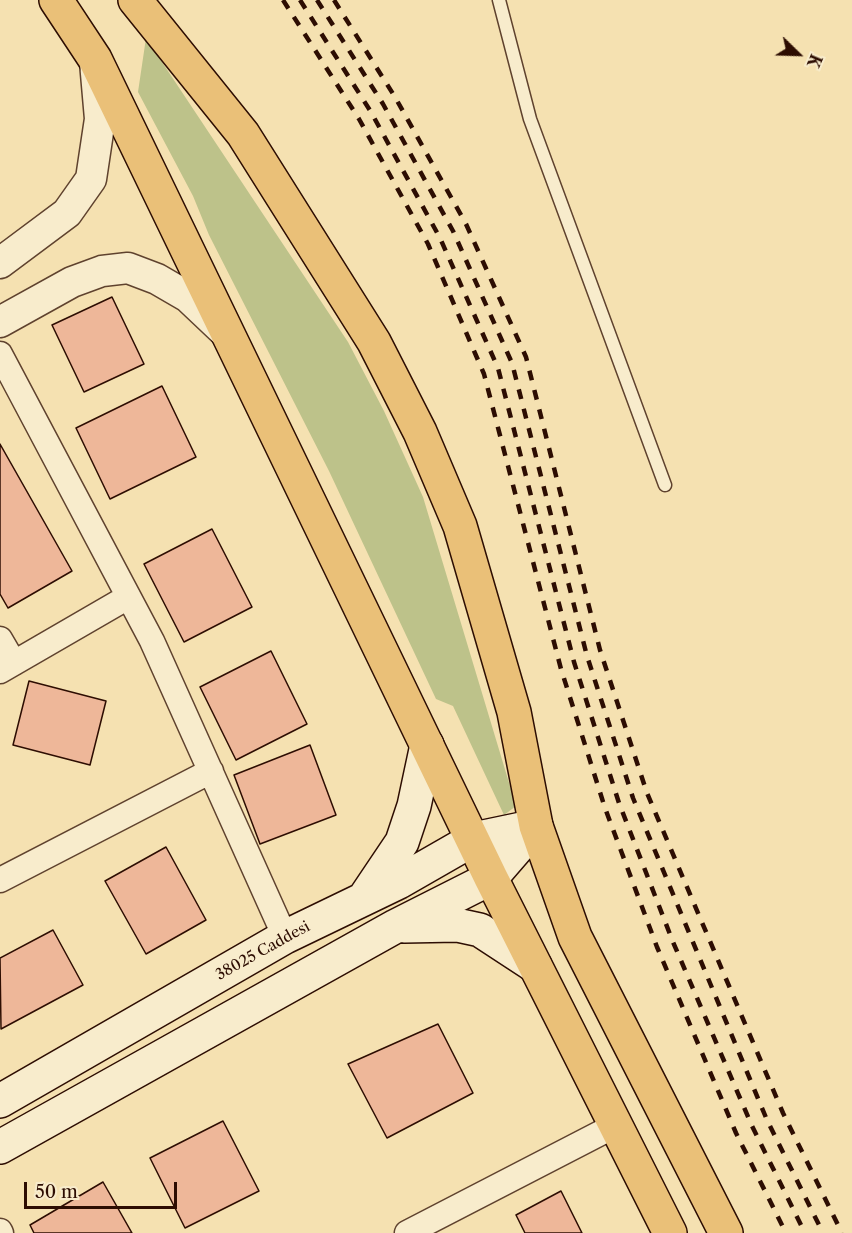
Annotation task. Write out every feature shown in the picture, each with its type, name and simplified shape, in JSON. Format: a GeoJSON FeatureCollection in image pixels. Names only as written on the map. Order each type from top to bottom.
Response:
{"type":"FeatureCollection","features":[{"type":"Feature","properties":{"kind":"main road"},"geometry":{"type":"LineString","coordinates":[[56,0],[95,59],[491,878],[670,1233]]}},
{"type":"Feature","properties":{"kind":"main road"},"geometry":{"type":"LineString","coordinates":[[135,0],[243,134],[374,342],[420,432],[460,526],[514,712],[536,826],[575,937],[726,1233]]}},
{"type":"Feature","properties":{"kind":"main road"},"geometry":{"type":"LineString","coordinates":[[363,899],[402,842],[414,806],[427,745]]}},
{"type":"Feature","properties":{"kind":"main road"},"geometry":{"type":"LineString","coordinates":[[0,1146],[396,926],[491,878],[536,826]]}},
{"type":"Feature","properties":{"kind":"main road","name":"38025 Caddesi"},"geometry":{"type":"LineString","coordinates":[[0,1101],[285,937],[363,899],[474,839],[536,826]]}},
{"type":"Feature","properties":{"kind":"main road"},"geometry":{"type":"LineString","coordinates":[[396,926],[457,925],[480,930],[536,966]]}},
{"type":"Feature","properties":{"kind":"street"},"geometry":{"type":"LineString","coordinates":[[0,263],[67,213],[92,179],[99,119],[95,59]]}},
{"type":"Feature","properties":{"kind":"street"},"geometry":{"type":"LineString","coordinates":[[0,322],[72,282],[102,271],[128,268],[157,279],[188,297],[228,334]]}},
{"type":"Feature","properties":{"kind":"street"},"geometry":{"type":"LineString","coordinates":[[0,354],[152,641],[285,937]]}},
{"type":"Feature","properties":{"kind":"street"},"geometry":{"type":"LineString","coordinates":[[0,639],[7,667],[128,597]]}},
{"type":"Feature","properties":{"kind":"street"},"geometry":{"type":"LineString","coordinates":[[0,880],[211,771]]}},
{"type":"Feature","properties":{"kind":"street"},"geometry":{"type":"LineString","coordinates":[[407,1233],[616,1125]]}},
{"type":"Feature","properties":{"kind":"lane"},"geometry":{"type":"LineString","coordinates":[[499,0],[530,120],[665,485]]}},
{"type":"Feature","properties":{"kind":"green space"},"geometry":{"type":"Polygon","coordinates":[[[146,38],[348,342],[384,411],[423,497],[516,806],[504,815],[453,706],[436,699],[329,471],[209,235],[193,196],[138,92],[146,38]]]}},
{"type":"Feature","properties":{"kind":"building"},"geometry":{"type":"Polygon","coordinates":[[[112,297],[144,364],[84,392],[52,325],[112,297]]]}},
{"type":"Feature","properties":{"kind":"building"},"geometry":{"type":"Polygon","coordinates":[[[162,386],[196,457],[110,499],[76,428],[162,386]]]}},
{"type":"Feature","properties":{"kind":"building"},"geometry":{"type":"Polygon","coordinates":[[[0,444],[72,571],[8,608],[0,594],[0,444]]]}},
{"type":"Feature","properties":{"kind":"building"},"geometry":{"type":"Polygon","coordinates":[[[212,529],[252,607],[184,642],[144,564],[212,529]]]}},
{"type":"Feature","properties":{"kind":"building"},"geometry":{"type":"Polygon","coordinates":[[[271,651],[307,724],[236,760],[200,687],[271,651]]]}},
{"type":"Feature","properties":{"kind":"building"},"geometry":{"type":"Polygon","coordinates":[[[29,681],[106,701],[90,765],[13,745],[29,681]]]}},
{"type":"Feature","properties":{"kind":"building"},"geometry":{"type":"Polygon","coordinates":[[[310,745],[336,815],[260,844],[234,775],[310,745]]]}},
{"type":"Feature","properties":{"kind":"building"},"geometry":{"type":"Polygon","coordinates":[[[166,847],[206,920],[146,954],[105,881],[166,847]]]}},
{"type":"Feature","properties":{"kind":"building"},"geometry":{"type":"Polygon","coordinates":[[[53,930],[83,985],[1,1029],[0,958],[53,930]]]}},
{"type":"Feature","properties":{"kind":"building"},"geometry":{"type":"Polygon","coordinates":[[[438,1024],[473,1093],[387,1138],[348,1064],[438,1024]]]}},
{"type":"Feature","properties":{"kind":"building"},"geometry":{"type":"Polygon","coordinates":[[[223,1121],[259,1191],[185,1228],[150,1158],[223,1121]]]}},
{"type":"Feature","properties":{"kind":"building"},"geometry":{"type":"Polygon","coordinates":[[[103,1182],[132,1233],[34,1233],[30,1225],[103,1182]]]}},
{"type":"Feature","properties":{"kind":"building"},"geometry":{"type":"Polygon","coordinates":[[[561,1191],[582,1233],[525,1233],[516,1215],[561,1191]]]}},
{"type":"Feature","properties":{"kind":"railway"},"geometry":{"type":"LineString","coordinates":[[283,0],[359,119],[428,244],[484,374],[561,669],[605,808],[657,947],[736,1133],[786,1233]]}},
{"type":"Feature","properties":{"kind":"railway"},"geometry":{"type":"LineString","coordinates":[[300,0],[371,112],[440,238],[498,368],[574,662],[619,803],[673,942],[752,1126],[805,1233]]}},
{"type":"Feature","properties":{"kind":"railway"},"geometry":{"type":"LineString","coordinates":[[317,0],[383,104],[453,231],[512,363],[587,656],[633,798],[767,1120],[823,1233]]}},
{"type":"Feature","properties":{"kind":"railway"},"geometry":{"type":"LineString","coordinates":[[334,0],[395,97],[466,224],[526,357],[600,650],[647,793],[783,1113],[842,1233]]}}]}
